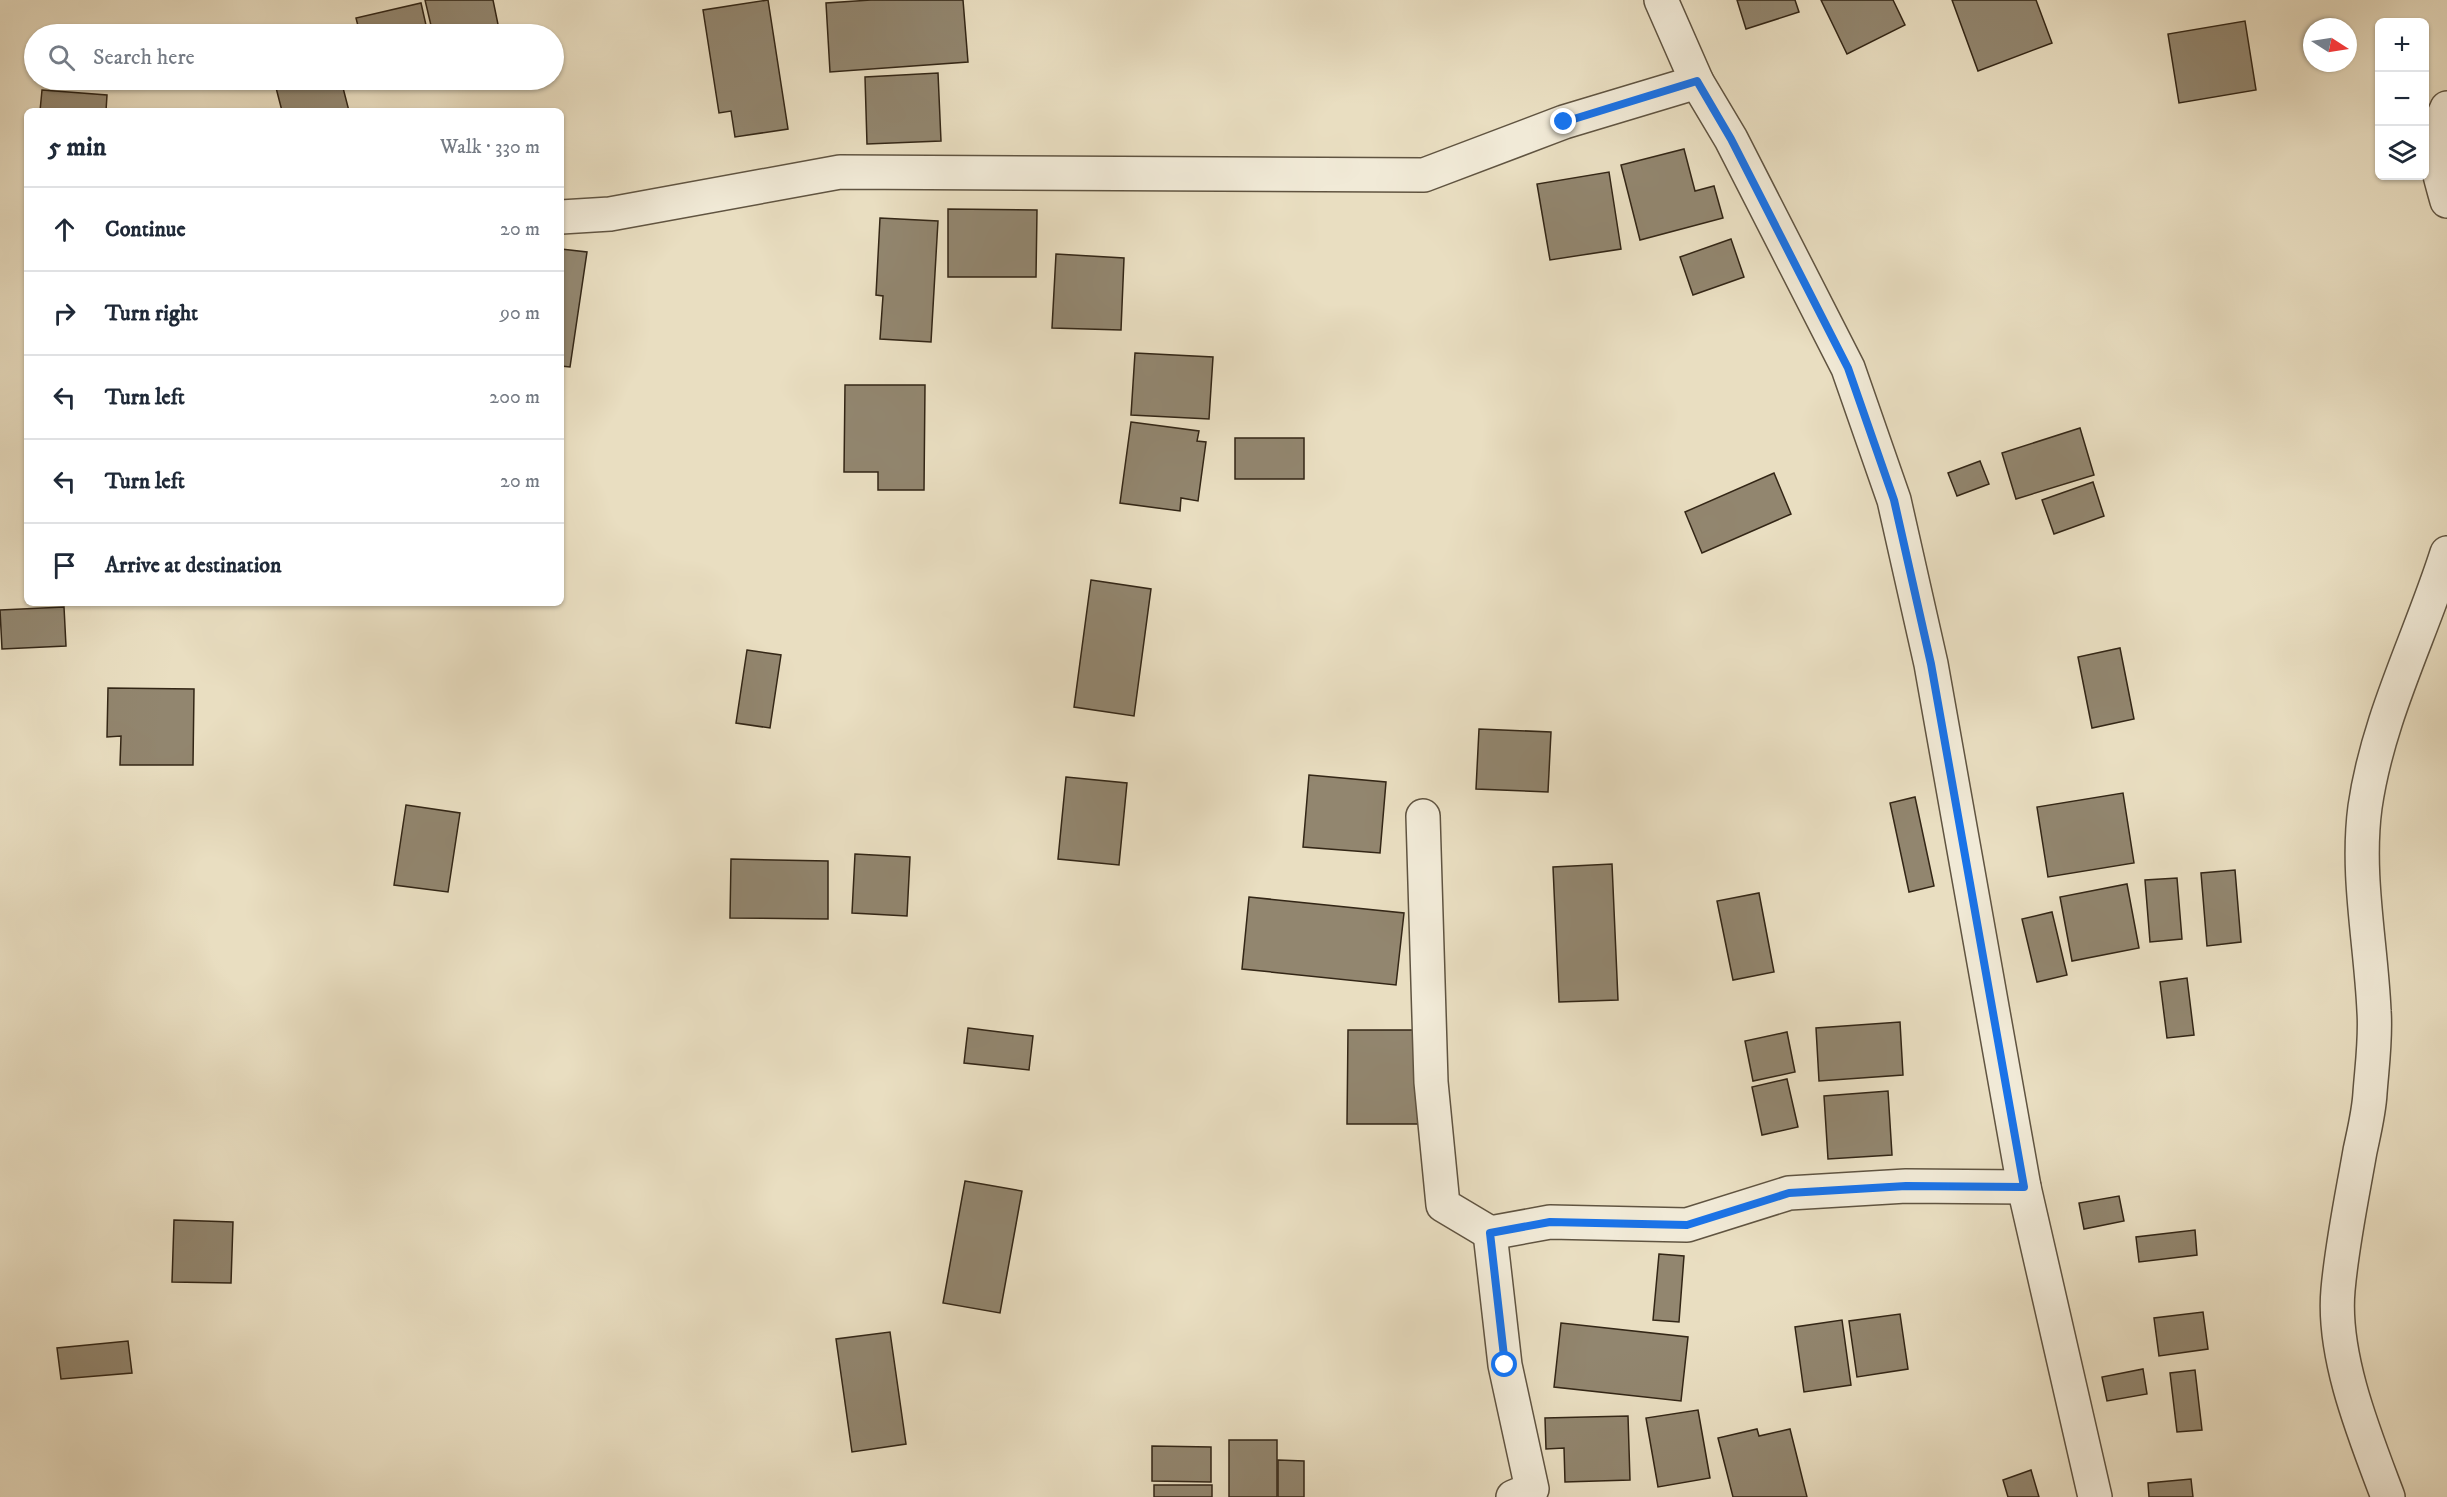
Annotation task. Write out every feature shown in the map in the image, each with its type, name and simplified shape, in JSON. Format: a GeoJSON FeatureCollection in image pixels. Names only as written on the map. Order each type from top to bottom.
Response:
{"type":"FeatureCollection","features":[{"type":"Feature","properties":{"kind":"street"},"geometry":{"type":"LineString","coordinates":[[1661,0],[1697,81],[1731,139],[1848,368],[1894,500],[1931,664],[2024,1187],[2095,1497]]}},
{"type":"Feature","properties":{"kind":"street"},"geometry":{"type":"LineString","coordinates":[[564,217],[610,214],[840,172],[1424,175],[1564,122],[1697,81]]}},
{"type":"Feature","properties":{"kind":"street"},"geometry":{"type":"LineString","coordinates":[[2447,108],[2441,119],[2434,155],[2447,201]]}},
{"type":"Feature","properties":{"kind":"street"},"geometry":{"type":"LineString","coordinates":[[2388,1497],[2370,1449],[2340,1348],[2338,1292],[2370,1096],[2375,1012],[2365,914],[2363,847],[2365,808],[2373,762],[2400,676],[2429,610],[2447,552]]}},
{"type":"Feature","properties":{"kind":"street"},"geometry":{"type":"LineString","coordinates":[[1424,816],[1431,1082],[1443,1205],[1490,1233],[1550,1222],[1687,1225],[1789,1193],[1906,1186],[2024,1187]]}},
{"type":"Feature","properties":{"kind":"street"},"geometry":{"type":"LineString","coordinates":[[1490,1233],[1505,1365],[1526,1494]]}},
{"type":"Feature","properties":{"kind":"building"},"geometry":{"type":"Polygon","coordinates":[[[425,0],[493,0],[498,24],[431,24],[425,0]]]}},
{"type":"Feature","properties":{"kind":"building"},"geometry":{"type":"Polygon","coordinates":[[[768,0],[788,129],[735,137],[731,111],[719,113],[703,10],[768,0]]]}},
{"type":"Feature","properties":{"kind":"building"},"geometry":{"type":"Polygon","coordinates":[[[871,0],[963,0],[968,62],[830,72],[826,3],[871,0]]]}},
{"type":"Feature","properties":{"kind":"building"},"geometry":{"type":"Polygon","coordinates":[[[1737,0],[1795,0],[1799,12],[1746,29],[1737,0]]]}},
{"type":"Feature","properties":{"kind":"building"},"geometry":{"type":"Polygon","coordinates":[[[1821,0],[1893,0],[1905,25],[1847,54],[1821,0]]]}},
{"type":"Feature","properties":{"kind":"building"},"geometry":{"type":"Polygon","coordinates":[[[1952,0],[2036,0],[2052,43],[1978,71],[1952,0]]]}},
{"type":"Feature","properties":{"kind":"building"},"geometry":{"type":"Polygon","coordinates":[[[421,3],[426,24],[358,24],[356,18],[421,3]]]}},
{"type":"Feature","properties":{"kind":"building"},"geometry":{"type":"Polygon","coordinates":[[[2245,21],[2256,90],[2179,103],[2168,34],[2245,21]]]}},
{"type":"Feature","properties":{"kind":"building"},"geometry":{"type":"Polygon","coordinates":[[[938,73],[941,141],[867,144],[865,77],[938,73]]]}},
{"type":"Feature","properties":{"kind":"building"},"geometry":{"type":"Polygon","coordinates":[[[42,90],[107,95],[106,108],[40,108],[42,90]]]}},
{"type":"Feature","properties":{"kind":"building"},"geometry":{"type":"Polygon","coordinates":[[[277,90],[344,90],[348,108],[281,108],[277,90]]]}},
{"type":"Feature","properties":{"kind":"building"},"geometry":{"type":"Polygon","coordinates":[[[1684,149],[1695,191],[1714,186],[1723,218],[1640,240],[1621,165],[1684,149]]]}},
{"type":"Feature","properties":{"kind":"building"},"geometry":{"type":"Polygon","coordinates":[[[1609,172],[1621,249],[1550,260],[1537,184],[1609,172]]]}},
{"type":"Feature","properties":{"kind":"building"},"geometry":{"type":"Polygon","coordinates":[[[948,209],[1037,210],[1036,277],[948,277],[948,209]]]}},
{"type":"Feature","properties":{"kind":"building"},"geometry":{"type":"Polygon","coordinates":[[[880,218],[938,221],[931,342],[880,339],[883,296],[876,295],[880,218]]]}},
{"type":"Feature","properties":{"kind":"building"},"geometry":{"type":"Polygon","coordinates":[[[1731,239],[1744,277],[1693,295],[1680,257],[1731,239]]]}},
{"type":"Feature","properties":{"kind":"building"},"geometry":{"type":"Polygon","coordinates":[[[564,249],[587,252],[570,367],[564,366],[564,249]]]}},
{"type":"Feature","properties":{"kind":"building"},"geometry":{"type":"Polygon","coordinates":[[[1056,254],[1124,258],[1121,330],[1052,328],[1056,254]]]}},
{"type":"Feature","properties":{"kind":"building"},"geometry":{"type":"Polygon","coordinates":[[[1135,353],[1213,357],[1209,419],[1131,415],[1135,353]]]}},
{"type":"Feature","properties":{"kind":"building"},"geometry":{"type":"Polygon","coordinates":[[[845,385],[925,385],[924,490],[878,490],[878,472],[844,472],[845,385]]]}},
{"type":"Feature","properties":{"kind":"building"},"geometry":{"type":"Polygon","coordinates":[[[1131,422],[1199,431],[1197,441],[1206,442],[1198,501],[1181,498],[1180,511],[1120,503],[1131,422]]]}},
{"type":"Feature","properties":{"kind":"building"},"geometry":{"type":"Polygon","coordinates":[[[2080,428],[2094,475],[2016,499],[2002,453],[2080,428]]]}},
{"type":"Feature","properties":{"kind":"building"},"geometry":{"type":"Polygon","coordinates":[[[1235,438],[1304,438],[1304,479],[1235,479],[1235,438]]]}},
{"type":"Feature","properties":{"kind":"building"},"geometry":{"type":"Polygon","coordinates":[[[1980,461],[1989,484],[1957,496],[1948,473],[1980,461]]]}},
{"type":"Feature","properties":{"kind":"building"},"geometry":{"type":"Polygon","coordinates":[[[1774,473],[1791,514],[1702,553],[1685,512],[1774,473]]]}},
{"type":"Feature","properties":{"kind":"building"},"geometry":{"type":"Polygon","coordinates":[[[2093,482],[2104,516],[2054,534],[2042,500],[2093,482]]]}},
{"type":"Feature","properties":{"kind":"building"},"geometry":{"type":"Polygon","coordinates":[[[1091,580],[1151,589],[1134,716],[1074,707],[1091,580]]]}},
{"type":"Feature","properties":{"kind":"building"},"geometry":{"type":"Polygon","coordinates":[[[64,607],[66,646],[2,649],[0,610],[64,607]]]}},
{"type":"Feature","properties":{"kind":"building"},"geometry":{"type":"Polygon","coordinates":[[[2120,648],[2134,719],[2092,728],[2078,657],[2120,648]]]}},
{"type":"Feature","properties":{"kind":"building"},"geometry":{"type":"Polygon","coordinates":[[[747,650],[781,655],[770,728],[736,723],[747,650]]]}},
{"type":"Feature","properties":{"kind":"building"},"geometry":{"type":"Polygon","coordinates":[[[108,688],[194,689],[193,765],[120,765],[121,736],[107,737],[108,688]]]}},
{"type":"Feature","properties":{"kind":"building"},"geometry":{"type":"Polygon","coordinates":[[[1479,729],[1551,732],[1548,792],[1476,789],[1479,729]]]}},
{"type":"Feature","properties":{"kind":"building"},"geometry":{"type":"Polygon","coordinates":[[[1309,775],[1386,782],[1380,853],[1303,847],[1309,775]]]}},
{"type":"Feature","properties":{"kind":"building"},"geometry":{"type":"Polygon","coordinates":[[[1066,777],[1127,783],[1119,865],[1058,859],[1066,777]]]}},
{"type":"Feature","properties":{"kind":"building"},"geometry":{"type":"Polygon","coordinates":[[[2123,793],[2134,863],[2048,877],[2037,807],[2123,793]]]}},
{"type":"Feature","properties":{"kind":"building"},"geometry":{"type":"Polygon","coordinates":[[[1915,797],[1934,886],[1909,892],[1890,803],[1915,797]]]}},
{"type":"Feature","properties":{"kind":"building"},"geometry":{"type":"Polygon","coordinates":[[[406,805],[460,813],[448,892],[394,885],[406,805]]]}},
{"type":"Feature","properties":{"kind":"building"},"geometry":{"type":"Polygon","coordinates":[[[855,854],[910,857],[907,916],[852,913],[855,854]]]}},
{"type":"Feature","properties":{"kind":"building"},"geometry":{"type":"Polygon","coordinates":[[[731,859],[828,861],[828,919],[730,918],[731,859]]]}},
{"type":"Feature","properties":{"kind":"building"},"geometry":{"type":"Polygon","coordinates":[[[1612,864],[1618,1000],[1559,1002],[1553,867],[1612,864]]]}},
{"type":"Feature","properties":{"kind":"building"},"geometry":{"type":"Polygon","coordinates":[[[2235,870],[2241,942],[2207,946],[2201,873],[2235,870]]]}},
{"type":"Feature","properties":{"kind":"building"},"geometry":{"type":"Polygon","coordinates":[[[2177,878],[2182,939],[2150,942],[2145,880],[2177,878]]]}},
{"type":"Feature","properties":{"kind":"building"},"geometry":{"type":"Polygon","coordinates":[[[2127,884],[2139,948],[2072,961],[2060,897],[2127,884]]]}},
{"type":"Feature","properties":{"kind":"building"},"geometry":{"type":"Polygon","coordinates":[[[1759,893],[1774,972],[1733,980],[1717,901],[1759,893]]]}},
{"type":"Feature","properties":{"kind":"building"},"geometry":{"type":"Polygon","coordinates":[[[1249,897],[1404,913],[1396,985],[1242,969],[1249,897]]]}},
{"type":"Feature","properties":{"kind":"building"},"geometry":{"type":"Polygon","coordinates":[[[2052,912],[2067,975],[2037,982],[2022,919],[2052,912]]]}},
{"type":"Feature","properties":{"kind":"building"},"geometry":{"type":"Polygon","coordinates":[[[2187,978],[2194,1035],[2167,1038],[2160,982],[2187,978]]]}},
{"type":"Feature","properties":{"kind":"building"},"geometry":{"type":"Polygon","coordinates":[[[1900,1022],[1903,1075],[1819,1081],[1816,1028],[1900,1022]]]}},
{"type":"Feature","properties":{"kind":"building"},"geometry":{"type":"Polygon","coordinates":[[[968,1028],[1033,1036],[1029,1070],[964,1063],[968,1028]]]}},
{"type":"Feature","properties":{"kind":"building"},"geometry":{"type":"Polygon","coordinates":[[[1348,1030],[1422,1030],[1421,1124],[1347,1124],[1348,1030]]]}},
{"type":"Feature","properties":{"kind":"building"},"geometry":{"type":"Polygon","coordinates":[[[1787,1032],[1795,1072],[1753,1081],[1745,1041],[1787,1032]]]}},
{"type":"Feature","properties":{"kind":"building"},"geometry":{"type":"Polygon","coordinates":[[[1787,1079],[1798,1127],[1762,1135],[1752,1087],[1787,1079]]]}},
{"type":"Feature","properties":{"kind":"building"},"geometry":{"type":"Polygon","coordinates":[[[1888,1091],[1892,1155],[1828,1159],[1824,1096],[1888,1091]]]}},
{"type":"Feature","properties":{"kind":"building"},"geometry":{"type":"Polygon","coordinates":[[[965,1181],[1022,1191],[1000,1313],[943,1303],[965,1181]]]}},
{"type":"Feature","properties":{"kind":"building"},"geometry":{"type":"Polygon","coordinates":[[[2119,1196],[2124,1221],[2084,1229],[2079,1203],[2119,1196]]]}},
{"type":"Feature","properties":{"kind":"building"},"geometry":{"type":"Polygon","coordinates":[[[174,1220],[233,1222],[231,1283],[172,1282],[174,1220]]]}},
{"type":"Feature","properties":{"kind":"building"},"geometry":{"type":"Polygon","coordinates":[[[2195,1230],[2197,1255],[2139,1262],[2136,1237],[2195,1230]]]}},
{"type":"Feature","properties":{"kind":"building"},"geometry":{"type":"Polygon","coordinates":[[[1659,1254],[1684,1256],[1679,1322],[1653,1320],[1659,1254]]]}},
{"type":"Feature","properties":{"kind":"building"},"geometry":{"type":"Polygon","coordinates":[[[2203,1312],[2208,1349],[2159,1356],[2154,1318],[2203,1312]]]}},
{"type":"Feature","properties":{"kind":"building"},"geometry":{"type":"Polygon","coordinates":[[[1900,1314],[1908,1369],[1857,1377],[1849,1321],[1900,1314]]]}},
{"type":"Feature","properties":{"kind":"building"},"geometry":{"type":"Polygon","coordinates":[[[1842,1320],[1851,1385],[1804,1392],[1795,1327],[1842,1320]]]}},
{"type":"Feature","properties":{"kind":"building"},"geometry":{"type":"Polygon","coordinates":[[[1561,1323],[1688,1337],[1681,1401],[1554,1387],[1561,1323]]]}},
{"type":"Feature","properties":{"kind":"building"},"geometry":{"type":"Polygon","coordinates":[[[890,1332],[906,1444],[852,1452],[836,1339],[890,1332]]]}},
{"type":"Feature","properties":{"kind":"building"},"geometry":{"type":"Polygon","coordinates":[[[128,1341],[132,1373],[61,1379],[57,1348],[128,1341]]]}},
{"type":"Feature","properties":{"kind":"building"},"geometry":{"type":"Polygon","coordinates":[[[2143,1369],[2147,1394],[2107,1401],[2102,1377],[2143,1369]]]}},
{"type":"Feature","properties":{"kind":"building"},"geometry":{"type":"Polygon","coordinates":[[[2195,1370],[2202,1430],[2177,1432],[2170,1373],[2195,1370]]]}},
{"type":"Feature","properties":{"kind":"building"},"geometry":{"type":"Polygon","coordinates":[[[1698,1410],[1710,1478],[1658,1487],[1646,1418],[1698,1410]]]}},
{"type":"Feature","properties":{"kind":"building"},"geometry":{"type":"Polygon","coordinates":[[[1628,1416],[1630,1480],[1565,1482],[1564,1448],[1546,1449],[1545,1418],[1628,1416]]]}},
{"type":"Feature","properties":{"kind":"building"},"geometry":{"type":"Polygon","coordinates":[[[1757,1429],[1759,1436],[1790,1429],[1807,1497],[1733,1497],[1718,1438],[1757,1429]]]}},
{"type":"Feature","properties":{"kind":"building"},"geometry":{"type":"Polygon","coordinates":[[[1229,1440],[1277,1440],[1277,1497],[1229,1497],[1229,1440]]]}},
{"type":"Feature","properties":{"kind":"building"},"geometry":{"type":"Polygon","coordinates":[[[1152,1446],[1211,1447],[1211,1482],[1152,1481],[1152,1446]]]}},
{"type":"Feature","properties":{"kind":"building"},"geometry":{"type":"Polygon","coordinates":[[[1278,1460],[1304,1461],[1304,1497],[1278,1497],[1278,1460]]]}},
{"type":"Feature","properties":{"kind":"building"},"geometry":{"type":"Polygon","coordinates":[[[2031,1470],[2039,1497],[2008,1497],[2003,1480],[2031,1470]]]}},
{"type":"Feature","properties":{"kind":"building"},"geometry":{"type":"Polygon","coordinates":[[[2191,1479],[2193,1497],[2149,1497],[2148,1483],[2191,1479]]]}},
{"type":"Feature","properties":{"kind":"building"},"geometry":{"type":"Polygon","coordinates":[[[1154,1485],[1212,1485],[1212,1497],[1154,1497],[1154,1485]]]}},
{"type":"Feature","properties":{"kind":"route"},"geometry":{"type":"LineString","coordinates":[[1505,1365],[1490,1233],[1550,1222],[1687,1225],[1789,1193],[1906,1186],[2024,1187],[1931,664],[1894,500],[1848,368],[1731,139],[1697,81],[1564,122]]}}]}
